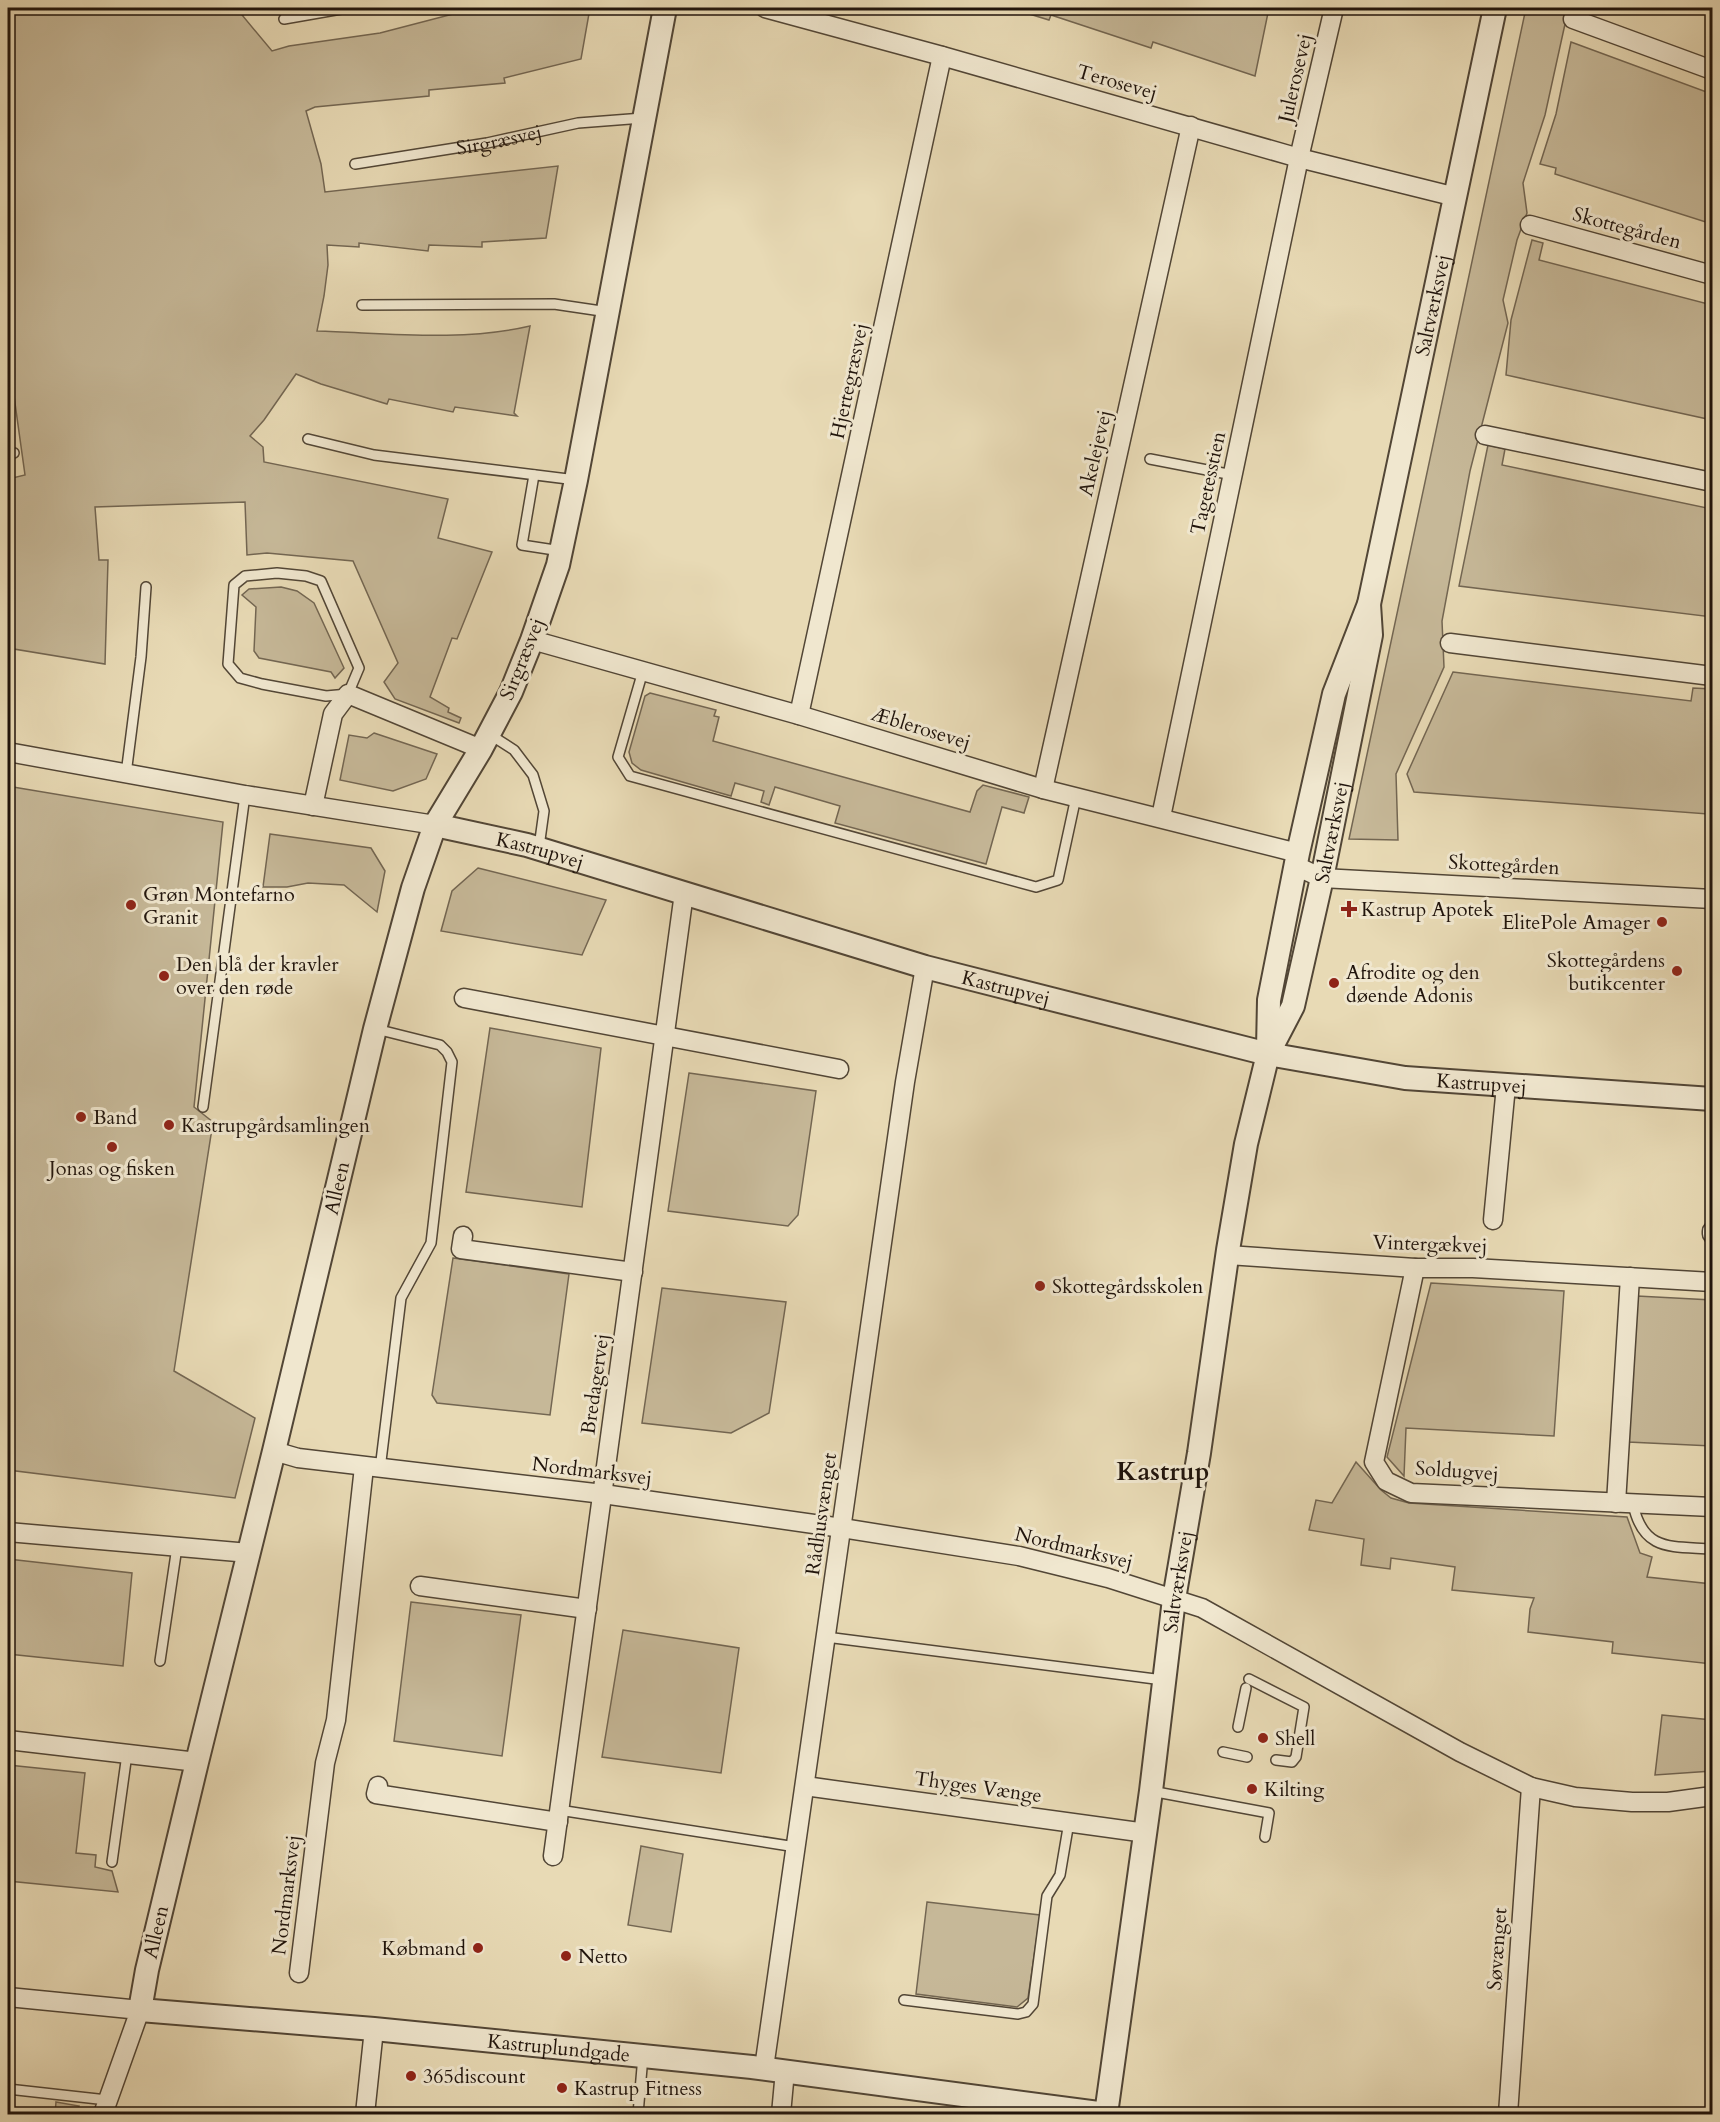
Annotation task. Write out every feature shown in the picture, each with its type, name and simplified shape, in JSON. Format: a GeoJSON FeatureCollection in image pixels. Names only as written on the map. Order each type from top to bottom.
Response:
{"type":"FeatureCollection","features":[{"type":"Feature","properties":{"kind":"street","name":"Sirgræsvej"},"geometry":{"type":"LineString","coordinates":[[435,825],[484,742],[510,692],[532,640],[561,551],[665,8]]}},
{"type":"Feature","properties":{"kind":"street","name":"Terosevej"},"geometry":{"type":"LineString","coordinates":[[765,8],[1299,158],[1456,197]]}},
{"type":"Feature","properties":{"kind":"street","name":"Julerosevej"},"geometry":{"type":"LineString","coordinates":[[1299,158],[1334,8]]}},
{"type":"Feature","properties":{"kind":"street","name":"Saltværksvej"},"geometry":{"type":"LineString","coordinates":[[1106,2114],[1146,1833],[1174,1599],[1199,1454],[1246,1144],[1268,1054],[1269,1000],[1334,694],[1369,604],[1495,8]]}},
{"type":"Feature","properties":{"kind":"street"},"geometry":{"type":"LineString","coordinates":[[1573,19],[1713,70]]}},
{"type":"Feature","properties":{"kind":"street","name":"Hjertegræsvej"},"geometry":{"type":"LineString","coordinates":[[799,715],[942,56]]}},
{"type":"Feature","properties":{"kind":"street","name":"Akelejevej"},"geometry":{"type":"LineString","coordinates":[[1043,789],[1191,126]]}},
{"type":"Feature","properties":{"kind":"street","name":"Tagetesstien"},"geometry":{"type":"LineString","coordinates":[[1161,818],[1299,158]]}},
{"type":"Feature","properties":{"kind":"street","name":"Skottegården"},"geometry":{"type":"LineString","coordinates":[[1530,225],[1713,275]]}},
{"type":"Feature","properties":{"kind":"street"},"geometry":{"type":"LineString","coordinates":[[1485,435],[1713,482]]}},
{"type":"Feature","properties":{"kind":"street","name":"Saltværksvej"},"geometry":{"type":"LineString","coordinates":[[1268,1054],[1293,1006],[1322,878],[1371,635],[1369,604]]}},
{"type":"Feature","properties":{"kind":"street","name":"Æblerosevej"},"geometry":{"type":"LineString","coordinates":[[532,640],[799,715],[1043,789],[1161,818],[1297,860]]}},
{"type":"Feature","properties":{"kind":"street"},"geometry":{"type":"LineString","coordinates":[[1450,642],[1713,676]]}},
{"type":"Feature","properties":{"kind":"street"},"geometry":{"type":"LineString","coordinates":[[313,806],[333,714],[348,694],[484,742]]}},
{"type":"Feature","properties":{"kind":"street","name":"Kastrupvej"},"geometry":{"type":"LineString","coordinates":[[8,752],[245,795],[435,825],[538,849],[925,967],[1268,1054],[1405,1078],[1713,1099]]}},
{"type":"Feature","properties":{"kind":"street","name":"Alleen"},"geometry":{"type":"LineString","coordinates":[[105,2107],[140,2010],[197,1762],[375,1029],[418,870],[435,825]]}},
{"type":"Feature","properties":{"kind":"street","name":"Skottegården"},"geometry":{"type":"LineString","coordinates":[[1297,860],[1322,878],[1713,898]]}},
{"type":"Feature","properties":{"kind":"street","name":"Bredagervej"},"geometry":{"type":"LineString","coordinates":[[553,1856],[684,893]]}},
{"type":"Feature","properties":{"kind":"street","name":"Rådhusvænget"},"geometry":{"type":"LineString","coordinates":[[781,2115],[775,2070],[796,1847],[905,1082],[925,967]]}},
{"type":"Feature","properties":{"kind":"street"},"geometry":{"type":"LineString","coordinates":[[464,998],[839,1070]]}},
{"type":"Feature","properties":{"kind":"street"},"geometry":{"type":"LineString","coordinates":[[1493,1220],[1506,1086]]}},
{"type":"Feature","properties":{"kind":"street"},"geometry":{"type":"LineString","coordinates":[[463,1236],[462,1249],[633,1272]]}},
{"type":"Feature","properties":{"kind":"street","name":"Vintergækvej"},"geometry":{"type":"LineString","coordinates":[[1228,1255],[1415,1268],[1473,1268],[1713,1282]]}},
{"type":"Feature","properties":{"kind":"street","name":"Soldugvej"},"geometry":{"type":"LineString","coordinates":[[1415,1268],[1374,1462],[1386,1481],[1411,1493],[1713,1507]]}},
{"type":"Feature","properties":{"kind":"street"},"geometry":{"type":"LineString","coordinates":[[1625,1504],[1630,1276]]}},
{"type":"Feature","properties":{"kind":"street","name":"Nordmarksvej"},"geometry":{"type":"LineString","coordinates":[[274,1451],[298,1458],[603,1494],[1019,1556],[1108,1578],[1202,1608],[1460,1752],[1531,1787],[1575,1797],[1632,1802],[1668,1802],[1713,1796]]}},
{"type":"Feature","properties":{"kind":"street","name":"Nordmarksvej"},"geometry":{"type":"LineString","coordinates":[[299,1972],[325,1763],[336,1720],[372,1468]]}},
{"type":"Feature","properties":{"kind":"street"},"geometry":{"type":"LineString","coordinates":[[8,1532],[249,1553]]}},
{"type":"Feature","properties":{"kind":"street"},"geometry":{"type":"LineString","coordinates":[[420,1586],[587,1609]]}},
{"type":"Feature","properties":{"kind":"street"},"geometry":{"type":"LineString","coordinates":[[8,1740],[197,1762]]}},
{"type":"Feature","properties":{"kind":"street"},"geometry":{"type":"LineString","coordinates":[[378,1786],[376,1794],[559,1816]]}},
{"type":"Feature","properties":{"kind":"street","name":"Thyges Vænge"},"geometry":{"type":"LineString","coordinates":[[805,1786],[1146,1833]]}},
{"type":"Feature","properties":{"kind":"street","name":"Søvænget"},"geometry":{"type":"LineString","coordinates":[[1508,2115],[1531,1787]]}},
{"type":"Feature","properties":{"kind":"street","name":"Kastruplundgade"},"geometry":{"type":"LineString","coordinates":[[8,1996],[140,2010],[374,2029],[775,2070],[1106,2114]]}},
{"type":"Feature","properties":{"kind":"street"},"geometry":{"type":"LineString","coordinates":[[365,2115],[374,2029]]}},
{"type":"Feature","properties":{"kind":"lane"},"geometry":{"type":"LineString","coordinates":[[284,18],[347,8]]}},
{"type":"Feature","properties":{"kind":"lane","name":"Sirgræsvej"},"geometry":{"type":"LineString","coordinates":[[355,164],[487,143],[578,123],[643,118]]}},
{"type":"Feature","properties":{"kind":"lane"},"geometry":{"type":"LineString","coordinates":[[362,305],[554,304],[608,312]]}},
{"type":"Feature","properties":{"kind":"lane"},"geometry":{"type":"LineString","coordinates":[[308,439],[374,455],[576,480]]}},
{"type":"Feature","properties":{"kind":"lane"},"geometry":{"type":"LineString","coordinates":[[1150,459],[1233,475]]}},
{"type":"Feature","properties":{"kind":"lane"},"geometry":{"type":"LineString","coordinates":[[534,475],[522,545],[561,551]]}},
{"type":"Feature","properties":{"kind":"lane"},"geometry":{"type":"LineString","coordinates":[[277,573],[306,576],[321,581],[359,668],[348,694],[326,696],[240,678],[228,663],[234,585],[245,576],[277,573]]}},
{"type":"Feature","properties":{"kind":"lane"},"geometry":{"type":"LineString","coordinates":[[126,774],[141,657],[146,587]]}},
{"type":"Feature","properties":{"kind":"lane"},"geometry":{"type":"LineString","coordinates":[[643,671],[618,757],[630,776],[1036,887],[1058,880],[1077,796]]}},
{"type":"Feature","properties":{"kind":"lane"},"geometry":{"type":"LineString","coordinates":[[484,742],[514,750],[533,775],[544,811],[538,849]]}},
{"type":"Feature","properties":{"kind":"lane"},"geometry":{"type":"LineString","coordinates":[[202,1107],[245,795]]}},
{"type":"Feature","properties":{"kind":"lane","name":"Nordmarksvej"},"geometry":{"type":"LineString","coordinates":[[372,1468],[401,1298],[431,1243],[452,1062],[440,1045],[375,1029]]}},
{"type":"Feature","properties":{"kind":"lane"},"geometry":{"type":"LineString","coordinates":[[1625,1504],[1648,1538],[1658,1542],[1713,1549]]}},
{"type":"Feature","properties":{"kind":"lane"},"geometry":{"type":"LineString","coordinates":[[160,1661],[177,1547]]}},
{"type":"Feature","properties":{"kind":"lane"},"geometry":{"type":"LineString","coordinates":[[826,1637],[1164,1680]]}},
{"type":"Feature","properties":{"kind":"lane"},"geometry":{"type":"LineString","coordinates":[[1238,1727],[1248,1683],[1304,1707],[1296,1757],[1292,1762],[1276,1760]]}},
{"type":"Feature","properties":{"kind":"lane"},"geometry":{"type":"LineString","coordinates":[[1223,1752],[1247,1757]]}},
{"type":"Feature","properties":{"kind":"lane"},"geometry":{"type":"LineString","coordinates":[[112,1862],[127,1754]]}},
{"type":"Feature","properties":{"kind":"lane"},"geometry":{"type":"LineString","coordinates":[[1151,1791],[1269,1813],[1265,1837]]}},
{"type":"Feature","properties":{"kind":"lane"},"geometry":{"type":"LineString","coordinates":[[559,1816],[796,1847]]}},
{"type":"Feature","properties":{"kind":"lane"},"geometry":{"type":"LineString","coordinates":[[904,2000],[1018,2014],[1026,2012],[1033,2004],[1047,1896],[1060,1875],[1069,1822]]}},
{"type":"Feature","properties":{"kind":"lane"},"geometry":{"type":"LineString","coordinates":[[638,2115],[643,2056]]}},
{"type":"Feature","properties":{"kind":"lane","name":"Alleen"},"geometry":{"type":"LineString","coordinates":[[8,2089],[105,2107]]}},
{"type":"Feature","properties":{"kind":"shaded area"},"geometry":{"type":"Polygon","coordinates":[[[8,8],[266,8],[242,15],[272,51],[289,46],[380,33],[476,8],[590,8],[581,59],[504,78],[505,83],[429,90],[429,96],[315,107],[306,111],[321,164],[325,192],[558,166],[546,238],[482,242],[482,247],[429,245],[428,251],[359,243],[359,247],[327,245],[328,265],[317,331],[451,335],[478,334],[530,326],[514,413],[517,416],[455,407],[453,412],[389,399],[387,404],[296,374],[250,436],[263,447],[264,462],[448,499],[438,538],[492,552],[457,639],[452,638],[430,697],[449,708],[448,712],[461,718],[459,723],[395,699],[384,682],[398,663],[353,561],[267,553],[247,555],[245,502],[95,507],[99,560],[108,560],[105,664],[8,648],[8,479],[25,475],[13,389],[8,390],[8,8]]]}},
{"type":"Feature","properties":{"kind":"shaded area"},"geometry":{"type":"Polygon","coordinates":[[[1010,8],[1269,8],[1255,76],[1153,42],[1151,48],[1051,15],[1049,20],[1010,8]]]}},
{"type":"Feature","properties":{"kind":"shaded area"},"geometry":{"type":"Polygon","coordinates":[[[1526,8],[1572,8],[1565,24],[1545,115],[1523,183],[1527,213],[1517,240],[1503,300],[1508,323],[1470,471],[1442,621],[1444,667],[1396,774],[1398,840],[1349,839],[1526,8]]]}},
{"type":"Feature","properties":{"kind":"shaded area"},"geometry":{"type":"Polygon","coordinates":[[[1571,42],[1712,94],[1712,224],[1555,174],[1556,168],[1540,164],[1556,114],[1571,42]]]}},
{"type":"Feature","properties":{"kind":"shaded area"},"geometry":{"type":"Polygon","coordinates":[[[1532,240],[1543,243],[1539,260],[1712,305],[1712,420],[1506,375],[1511,320],[1532,240]]]}},
{"type":"Feature","properties":{"kind":"shaded area"},"geometry":{"type":"Polygon","coordinates":[[[1488,445],[1505,449],[1502,465],[1712,509],[1712,617],[1459,586],[1488,445]]]}},
{"type":"Feature","properties":{"kind":"shaded area"},"geometry":{"type":"Polygon","coordinates":[[[281,587],[297,591],[314,603],[344,668],[335,678],[331,672],[259,658],[254,651],[256,607],[242,595],[249,589],[281,587]]]}},
{"type":"Feature","properties":{"kind":"shaded area"},"geometry":{"type":"Polygon","coordinates":[[[1453,672],[1691,701],[1693,688],[1712,689],[1712,755],[1708,814],[1414,792],[1407,774],[1453,672]]]}},
{"type":"Feature","properties":{"kind":"shaded area"},"geometry":{"type":"Polygon","coordinates":[[[650,693],[716,710],[714,716],[719,717],[713,741],[970,812],[977,791],[983,785],[1029,797],[1024,813],[1002,807],[986,864],[835,823],[840,806],[775,787],[769,805],[761,802],[764,791],[735,783],[731,796],[641,770],[632,763],[629,752],[645,696],[650,693]]]}},
{"type":"Feature","properties":{"kind":"shaded area"},"geometry":{"type":"Polygon","coordinates":[[[374,733],[437,754],[426,779],[393,791],[340,780],[349,735],[367,738],[374,733]]]}},
{"type":"Feature","properties":{"kind":"shaded area"},"geometry":{"type":"Polygon","coordinates":[[[13,787],[223,822],[194,1107],[213,1122],[174,1371],[255,1418],[235,1498],[8,1470],[8,814],[13,787]]]}},
{"type":"Feature","properties":{"kind":"shaded area"},"geometry":{"type":"Polygon","coordinates":[[[270,834],[371,848],[385,871],[377,912],[344,885],[308,883],[287,887],[263,887],[270,834]]]}},
{"type":"Feature","properties":{"kind":"shaded area"},"geometry":{"type":"Polygon","coordinates":[[[478,868],[606,900],[582,955],[441,931],[452,891],[478,868]]]}},
{"type":"Feature","properties":{"kind":"shaded area"},"geometry":{"type":"Polygon","coordinates":[[[490,1028],[601,1048],[582,1207],[466,1192],[490,1028]]]}},
{"type":"Feature","properties":{"kind":"shaded area"},"geometry":{"type":"Polygon","coordinates":[[[689,1073],[816,1091],[798,1215],[788,1226],[668,1211],[689,1073]]]}},
{"type":"Feature","properties":{"kind":"shaded area"},"geometry":{"type":"Polygon","coordinates":[[[453,1258],[569,1274],[550,1415],[437,1403],[432,1395],[453,1258]]]}},
{"type":"Feature","properties":{"kind":"shaded area"},"geometry":{"type":"Polygon","coordinates":[[[1431,1283],[1564,1291],[1554,1436],[1406,1428],[1404,1476],[1387,1457],[1431,1283]]]}},
{"type":"Feature","properties":{"kind":"shaded area"},"geometry":{"type":"Polygon","coordinates":[[[662,1288],[786,1302],[769,1413],[731,1433],[642,1423],[662,1288]]]}},
{"type":"Feature","properties":{"kind":"shaded area"},"geometry":{"type":"Polygon","coordinates":[[[1637,1296],[1712,1300],[1712,1446],[1628,1442],[1637,1296]]]}},
{"type":"Feature","properties":{"kind":"shaded area"},"geometry":{"type":"Polygon","coordinates":[[[1356,1462],[1391,1498],[1409,1503],[1627,1517],[1640,1553],[1652,1557],[1647,1577],[1712,1584],[1712,1664],[1612,1653],[1613,1642],[1528,1632],[1530,1609],[1534,1598],[1452,1590],[1455,1567],[1391,1558],[1390,1569],[1361,1565],[1364,1539],[1309,1530],[1316,1500],[1332,1503],[1356,1462]]]}},
{"type":"Feature","properties":{"kind":"shaded area"},"geometry":{"type":"Polygon","coordinates":[[[8,1559],[132,1573],[123,1666],[8,1654],[8,1559]]]}},
{"type":"Feature","properties":{"kind":"shaded area"},"geometry":{"type":"Polygon","coordinates":[[[411,1602],[521,1615],[502,1756],[394,1741],[411,1602]]]}},
{"type":"Feature","properties":{"kind":"shaded area"},"geometry":{"type":"Polygon","coordinates":[[[623,1630],[739,1648],[721,1773],[602,1757],[623,1630]]]}},
{"type":"Feature","properties":{"kind":"shaded area"},"geometry":{"type":"Polygon","coordinates":[[[1662,1715],[1712,1720],[1712,1771],[1655,1775],[1662,1715]]]}},
{"type":"Feature","properties":{"kind":"shaded area"},"geometry":{"type":"Polygon","coordinates":[[[8,1765],[85,1773],[76,1853],[96,1855],[95,1867],[112,1871],[118,1892],[8,1881],[8,1765]]]}},
{"type":"Feature","properties":{"kind":"shaded area"},"geometry":{"type":"Polygon","coordinates":[[[641,1846],[683,1854],[671,1932],[628,1925],[641,1846]]]}},
{"type":"Feature","properties":{"kind":"shaded area"},"geometry":{"type":"Polygon","coordinates":[[[927,1902],[1040,1915],[1028,1998],[1017,2007],[916,1994],[927,1902]]]}},
{"type":"Feature","properties":{"kind":"shaded area"},"geometry":{"type":"Polygon","coordinates":[[[56,2102],[79,2106],[76,2114],[55,2114],[56,2102]]]}},
{"type":"Feature","properties":{"kind":"place","name":"Grøn Montefarno Granit"},"geometry":{"type":"Point","coordinates":[131,905]}},
{"type":"Feature","properties":{"kind":"place","name":"Kastrup Apotek"},"geometry":{"type":"Point","coordinates":[1349,909]}},
{"type":"Feature","properties":{"kind":"place","name":"ElitePole Amager"},"geometry":{"type":"Point","coordinates":[1662,922]}},
{"type":"Feature","properties":{"kind":"place","name":"Skottegårdens butikcenter"},"geometry":{"type":"Point","coordinates":[1677,971]}},
{"type":"Feature","properties":{"kind":"place","name":"Den blå der kravler over den røde"},"geometry":{"type":"Point","coordinates":[164,976]}},
{"type":"Feature","properties":{"kind":"place","name":"Afrodite og den døende Adonis"},"geometry":{"type":"Point","coordinates":[1334,983]}},
{"type":"Feature","properties":{"kind":"place","name":"Band"},"geometry":{"type":"Point","coordinates":[81,1117]}},
{"type":"Feature","properties":{"kind":"place","name":"Kastrupgårdsamlingen"},"geometry":{"type":"Point","coordinates":[169,1125]}},
{"type":"Feature","properties":{"kind":"place","name":"Jonas og fisken"},"geometry":{"type":"Point","coordinates":[112,1147]}},
{"type":"Feature","properties":{"kind":"place","name":"Skottegårdsskolen"},"geometry":{"type":"Point","coordinates":[1040,1286]}},
{"type":"Feature","properties":{"kind":"place","name":"Shell"},"geometry":{"type":"Point","coordinates":[1263,1738]}},
{"type":"Feature","properties":{"kind":"place","name":"Kilting"},"geometry":{"type":"Point","coordinates":[1252,1789]}},
{"type":"Feature","properties":{"kind":"place","name":"Købmand"},"geometry":{"type":"Point","coordinates":[478,1948]}},
{"type":"Feature","properties":{"kind":"place","name":"Netto"},"geometry":{"type":"Point","coordinates":[566,1956]}},
{"type":"Feature","properties":{"kind":"place","name":"365discount"},"geometry":{"type":"Point","coordinates":[411,2076]}},
{"type":"Feature","properties":{"kind":"place","name":"Kastrup Fitness"},"geometry":{"type":"Point","coordinates":[562,2088]}},
{"type":"Feature","properties":{"kind":"district","name":"Kastrup"},"geometry":{"type":"Point","coordinates":[1163,1471]}}]}
